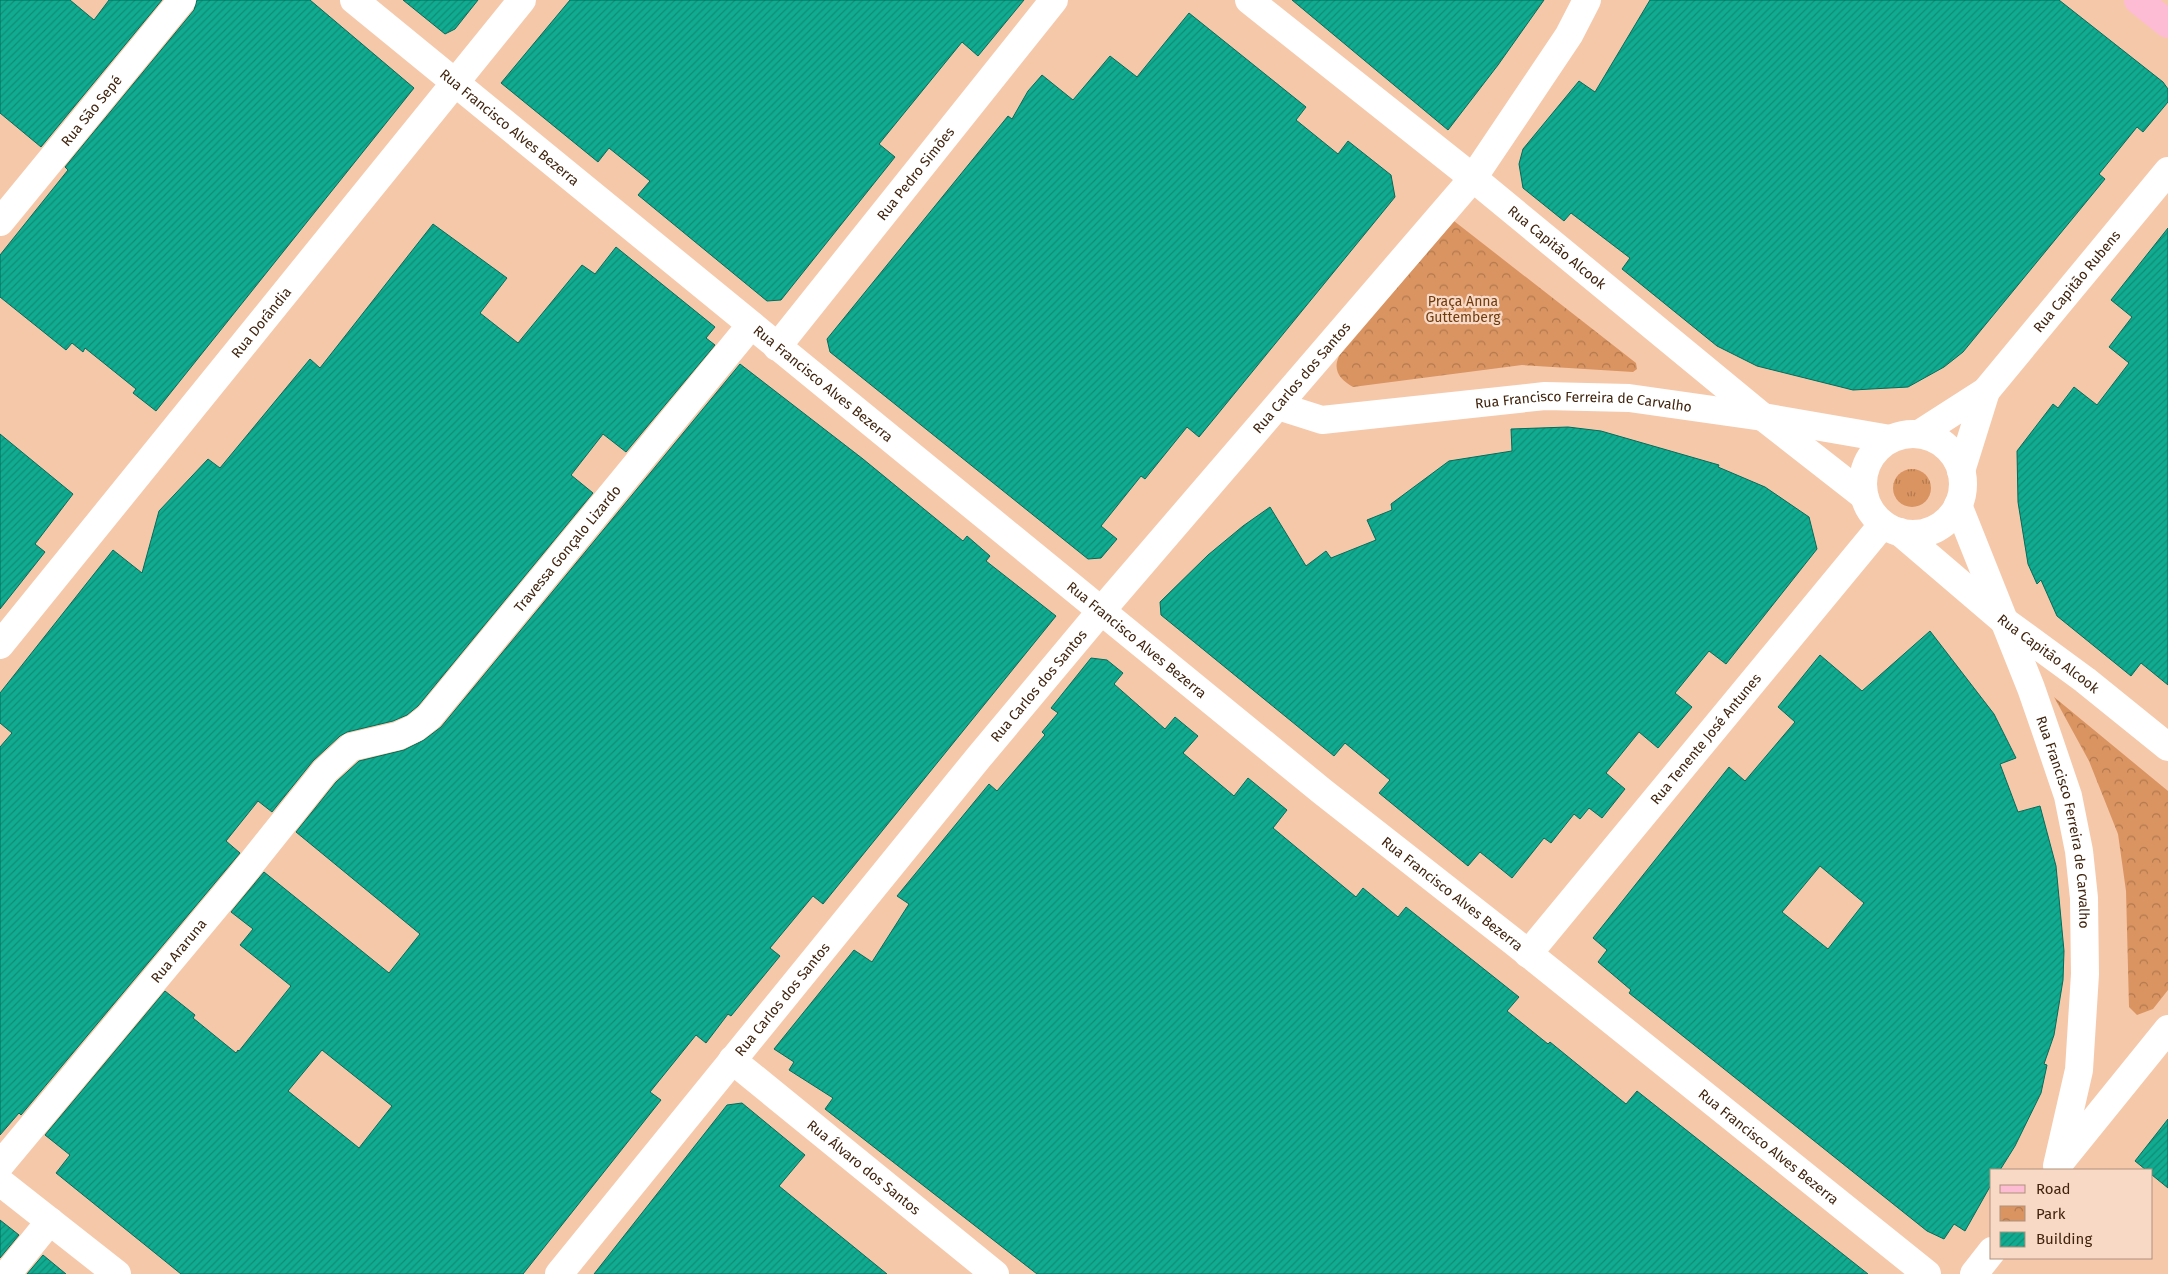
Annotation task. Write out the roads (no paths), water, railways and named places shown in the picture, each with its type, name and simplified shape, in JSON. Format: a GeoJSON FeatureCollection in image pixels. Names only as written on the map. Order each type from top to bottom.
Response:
{"type":"FeatureCollection","features":[{"type":"Feature","properties":{"kind":"main road"},"geometry":{"type":"LineString","coordinates":[[2138,0],[2168,24]]}},
{"type":"Feature","properties":{"kind":"street","name":"Rua São Sepé"},"geometry":{"type":"LineString","coordinates":[[0,222],[182,0]]}},
{"type":"Feature","properties":{"kind":"street","name":"Rua Francisco Alves Bezerra"},"geometry":{"type":"LineString","coordinates":[[354,0],[1323,792],[1927,1274]]}},
{"type":"Feature","properties":{"kind":"street","name":"Rua Dorândia"},"geometry":{"type":"LineString","coordinates":[[0,645],[522,0]]}},
{"type":"Feature","properties":{"kind":"street","name":"Rua Pedro Simões"},"geometry":{"type":"LineString","coordinates":[[777,347],[1054,0]]}},
{"type":"Feature","properties":{"kind":"street","name":"Rua Capitão Alcook"},"geometry":{"type":"LineString","coordinates":[[1249,0],[1473,178],[1763,417],[1890,439]]}},
{"type":"Feature","properties":{"kind":"street","name":"Rua Carlos dos Santos"},"geometry":{"type":"LineString","coordinates":[[559,1274],[954,788],[1101,611],[1473,178],[1569,35],[1587,0]]}},
{"type":"Feature","properties":{"kind":"street","name":"Rua Capitão Rubens"},"geometry":{"type":"LineString","coordinates":[[1919,434],[1986,391],[2168,171]]}},
{"type":"Feature","properties":{"kind":"street","name":"Travessa Gonçalo Lizardo"},"geometry":{"type":"LineString","coordinates":[[363,744],[398,736],[415,728],[429,717],[751,325]]}},
{"type":"Feature","properties":{"kind":"street","name":"Rua Capitão Rubens"},"geometry":{"type":"LineString","coordinates":[[1961,471],[1986,391]]}},
{"type":"Feature","properties":{"kind":"street","name":"Rua Francisco Ferreira de Carvalho"},"geometry":{"type":"LineString","coordinates":[[1278,406],[1322,420],[1544,396],[1629,398],[1763,417],[1864,496]]}},
{"type":"Feature","properties":{"kind":"street"},"geometry":{"type":"LineString","coordinates":[[1904,434],[1919,434],[1934,438],[1946,446],[1956,458],[1961,471],[1963,488],[1958,505],[1946,521],[1937,527],[1914,534],[1892,528],[1872,513],[1864,496],[1863,480],[1867,463],[1877,449],[1890,439],[1904,434]]}},
{"type":"Feature","properties":{"kind":"street","name":"Rua Capitão Alcook"},"geometry":{"type":"LineString","coordinates":[[1958,505],[2004,620],[2085,680],[2168,747]]}},
{"type":"Feature","properties":{"kind":"street","name":"Rua Francisco Ferreira de Carvalho"},"geometry":{"type":"LineString","coordinates":[[1892,528],[2004,620],[2068,796],[2079,851],[2083,889],[2085,974],[2079,1070],[2056,1168]]}},
{"type":"Feature","properties":{"kind":"street","name":"Rua Tenente José Antunes"},"geometry":{"type":"LineString","coordinates":[[1528,954],[1892,528]]}},
{"type":"Feature","properties":{"kind":"street","name":"Rua Araruna"},"geometry":{"type":"LineString","coordinates":[[0,1165],[235,884],[325,771],[351,747],[363,744]]}},
{"type":"Feature","properties":{"kind":"street"},"geometry":{"type":"LineString","coordinates":[[2056,1168],[2168,1029]]}},
{"type":"Feature","properties":{"kind":"street","name":"Rua Álvaro dos Santos"},"geometry":{"type":"LineString","coordinates":[[732,1060],[995,1274]]}},
{"type":"Feature","properties":{"kind":"street"},"geometry":{"type":"LineString","coordinates":[[0,1182],[117,1274]]}},
{"type":"Feature","properties":{"kind":"street"},"geometry":{"type":"LineString","coordinates":[[7,1274],[50,1221]]}},
{"type":"Feature","properties":{"kind":"street"},"geometry":{"type":"LineString","coordinates":[[1974,1274],[1990,1254]]}},
{"type":"Feature","properties":{"kind":"park label","name":"Praça Anna Guttemberg"},"geometry":{"type":"Point","coordinates":[1463,310]}}]}
